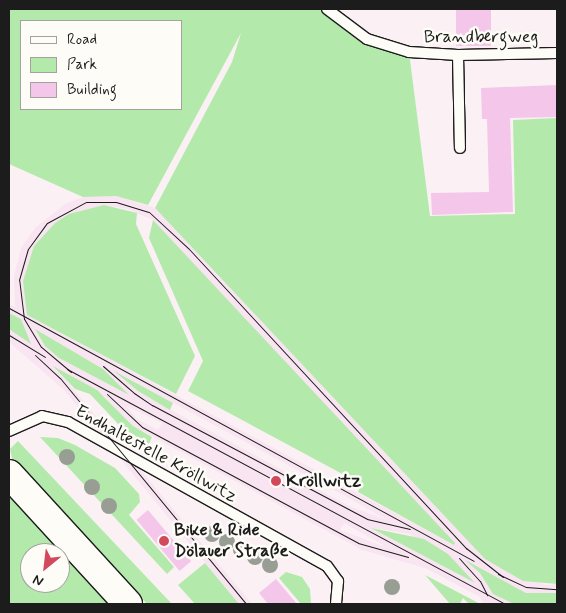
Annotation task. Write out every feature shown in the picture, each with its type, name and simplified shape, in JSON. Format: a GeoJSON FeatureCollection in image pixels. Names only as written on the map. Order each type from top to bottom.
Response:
{"type":"FeatureCollection","features":[{"type":"Feature","properties":{"kind":"main road"},"geometry":{"type":"LineString","coordinates":[[9,474],[128,604]]}},
{"type":"Feature","properties":{"kind":"lane","name":"Brandbergweg"},"geometry":{"type":"LineString","coordinates":[[327,9],[367,39],[409,52],[458,55],[557,53]]}},
{"type":"Feature","properties":{"kind":"lane"},"geometry":{"type":"LineString","coordinates":[[458,55],[460,148]]}},
{"type":"Feature","properties":{"kind":"lane","name":"Endhaltestelle Kröllwitz"},"geometry":{"type":"LineString","coordinates":[[9,431],[42,416],[68,422],[327,566],[338,581],[336,604]]}},
{"type":"Feature","properties":{"kind":"shaded area"},"geometry":{"type":"Polygon","coordinates":[[[116,196],[155,208],[485,559],[546,585],[557,584],[557,593],[526,593],[468,562],[480,572],[493,594],[514,604],[483,604],[480,597],[425,568],[362,550],[133,426],[104,396],[55,367],[252,604],[239,604],[64,390],[9,342],[9,329],[30,343],[21,319],[9,313],[9,304],[15,307],[14,276],[21,248],[35,228],[65,204],[83,197],[116,196]],[[104,205],[55,223],[34,246],[23,281],[27,315],[454,545],[153,220],[127,209],[104,205]],[[35,330],[45,346],[59,358],[127,394],[103,369],[35,330]],[[118,373],[138,391],[351,507],[387,520],[118,373]],[[126,406],[137,419],[158,430],[162,423],[126,406]],[[344,523],[340,530],[383,546],[344,523]],[[373,528],[373,529],[474,583],[410,534],[373,528]]]}},
{"type":"Feature","properties":{"kind":"green space"},"geometry":{"type":"Polygon","coordinates":[[[9,9],[327,9],[367,39],[409,52],[430,216],[515,214],[513,120],[557,118],[557,584],[523,581],[485,559],[155,208],[232,62],[241,33],[148,205],[116,196],[83,197],[9,164],[9,9]]]}},
{"type":"Feature","properties":{"kind":"green space"},"geometry":{"type":"Polygon","coordinates":[[[104,205],[137,213],[136,224],[195,356],[176,394],[27,315],[23,281],[34,246],[55,223],[69,214],[104,205]]]}},
{"type":"Feature","properties":{"kind":"green space"},"geometry":{"type":"Polygon","coordinates":[[[153,220],[455,543],[454,545],[358,492],[361,484],[188,391],[203,361],[149,238],[153,220]]]}},
{"type":"Feature","properties":{"kind":"green space"},"geometry":{"type":"Polygon","coordinates":[[[9,313],[21,319],[31,344],[9,329],[9,313]]]}},
{"type":"Feature","properties":{"kind":"green space"},"geometry":{"type":"Polygon","coordinates":[[[35,329],[103,369],[129,395],[59,358],[45,346],[35,329]]]}},
{"type":"Feature","properties":{"kind":"green space"},"geometry":{"type":"Polygon","coordinates":[[[53,366],[97,390],[133,426],[152,437],[149,444],[121,427],[90,394],[75,389],[53,366]]]}},
{"type":"Feature","properties":{"kind":"green space"},"geometry":{"type":"Polygon","coordinates":[[[114,371],[173,403],[170,410],[138,391],[114,371]]]}},
{"type":"Feature","properties":{"kind":"green space"},"geometry":{"type":"Polygon","coordinates":[[[40,437],[58,438],[75,445],[115,468],[139,494],[140,502],[129,515],[174,567],[167,574],[40,437]]]}},
{"type":"Feature","properties":{"kind":"green space"},"geometry":{"type":"Polygon","coordinates":[[[18,441],[172,604],[147,604],[12,458],[10,449],[18,441]]]}},
{"type":"Feature","properties":{"kind":"green space"},"geometry":{"type":"Polygon","coordinates":[[[9,474],[128,604],[9,604],[9,474]]]}},
{"type":"Feature","properties":{"kind":"green space"},"geometry":{"type":"Polygon","coordinates":[[[371,528],[424,539],[448,554],[475,583],[371,528]]]}},
{"type":"Feature","properties":{"kind":"green space"},"geometry":{"type":"Polygon","coordinates":[[[465,560],[526,593],[557,593],[557,604],[514,604],[493,594],[480,573],[465,560]]]}},
{"type":"Feature","properties":{"kind":"green space"},"geometry":{"type":"Polygon","coordinates":[[[205,563],[239,604],[195,604],[178,585],[205,563]]]}},
{"type":"Feature","properties":{"kind":"green space"},"geometry":{"type":"Polygon","coordinates":[[[286,572],[302,577],[310,589],[311,604],[301,604],[279,578],[286,572]]]}},
{"type":"Feature","properties":{"kind":"green space"},"geometry":{"type":"Polygon","coordinates":[[[425,575],[480,604],[469,604],[463,598],[460,604],[450,604],[425,575]]]}},
{"type":"Feature","properties":{"kind":"building"},"geometry":{"type":"Polygon","coordinates":[[[456,9],[491,9],[491,46],[456,46],[456,9]]]}},
{"type":"Feature","properties":{"kind":"building"},"geometry":{"type":"Polygon","coordinates":[[[557,85],[557,117],[510,118],[513,212],[432,215],[431,193],[489,192],[487,119],[482,119],[481,88],[557,85]]]}},
{"type":"Feature","properties":{"kind":"building","name":"Bike & Ride Dölauer Straße"},"geometry":{"type":"Polygon","coordinates":[[[148,510],[191,561],[180,571],[137,520],[148,510]]]}},
{"type":"Feature","properties":{"kind":"building"},"geometry":{"type":"Polygon","coordinates":[[[276,579],[297,604],[268,604],[259,593],[276,579]]]}},
{"type":"Feature","properties":{"kind":"tram line"},"geometry":{"type":"LineString","coordinates":[[71,372],[41,347],[24,319],[19,280],[28,249],[47,223],[86,202],[116,202],[149,212],[189,249],[466,548],[503,577]]}},
{"type":"Feature","properties":{"kind":"tram line"},"geometry":{"type":"LineString","coordinates":[[9,308],[474,561]]}},
{"type":"Feature","properties":{"kind":"tram line"},"geometry":{"type":"LineString","coordinates":[[9,335],[45,357]]}},
{"type":"Feature","properties":{"kind":"tram line"},"geometry":{"type":"LineString","coordinates":[[35,355],[60,378],[246,604]]}},
{"type":"Feature","properties":{"kind":"tram line"},"geometry":{"type":"LineString","coordinates":[[103,366],[134,393],[152,405],[367,519],[410,529]]}},
{"type":"Feature","properties":{"kind":"tram line"},"geometry":{"type":"LineString","coordinates":[[67,369],[505,604]]}},
{"type":"Feature","properties":{"kind":"tram line"},"geometry":{"type":"LineString","coordinates":[[107,394],[142,427],[358,543],[408,557]]}},
{"type":"Feature","properties":{"kind":"tram line"},"geometry":{"type":"LineString","coordinates":[[459,558],[480,581],[487,595]]}},
{"type":"Feature","properties":{"kind":"tram line"},"geometry":{"type":"LineString","coordinates":[[498,574],[526,587],[557,589]]}},
{"type":"Feature","properties":{"kind":"place","name":"Kröllwitz"},"geometry":{"type":"Point","coordinates":[276,481]}},
{"type":"Feature","properties":{"kind":"place","name":"Bike & Ride Dölauer Straße"},"geometry":{"type":"Point","coordinates":[164,541]}}]}
